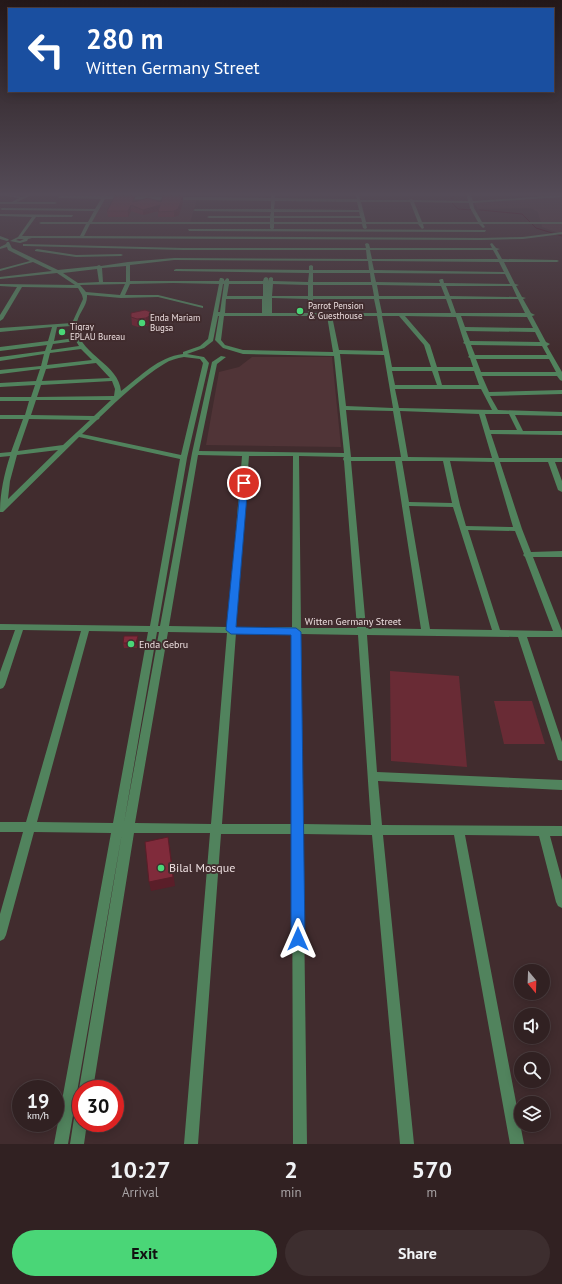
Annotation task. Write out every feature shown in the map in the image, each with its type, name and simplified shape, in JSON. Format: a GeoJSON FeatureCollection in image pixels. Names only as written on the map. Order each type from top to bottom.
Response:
{"type":"FeatureCollection","features":[{"type":"Feature","properties":{"kind":"street"},"geometry":{"type":"LineString","coordinates":[[11,246],[17,253],[55,271],[78,285],[85,293],[85,300],[74,324],[78,339],[83,347],[116,380],[120,391],[117,397]]}},
{"type":"Feature","properties":{"kind":"street"},"geometry":{"type":"LineString","coordinates":[[29,246],[32,249],[76,256],[121,255]]}},
{"type":"Feature","properties":{"kind":"street"},"geometry":{"type":"LineString","coordinates":[[76,246],[183,249],[496,249],[522,298],[536,330],[546,344],[551,357],[561,374]]}},
{"type":"Feature","properties":{"kind":"street"},"geometry":{"type":"LineString","coordinates":[[72,260],[83,247]]}},
{"type":"Feature","properties":{"kind":"street"},"geometry":{"type":"LineString","coordinates":[[116,264],[126,248]]}},
{"type":"Feature","properties":{"kind":"street"},"geometry":{"type":"LineString","coordinates":[[151,261],[156,248]]}},
{"type":"Feature","properties":{"kind":"street"},"geometry":{"type":"LineString","coordinates":[[427,248],[436,261],[441,272],[483,387],[495,411]]}},
{"type":"Feature","properties":{"kind":"street"},"geometry":{"type":"LineString","coordinates":[[434,248],[436,261]]}},
{"type":"Feature","properties":{"kind":"street"},"geometry":{"type":"LineString","coordinates":[[172,285],[183,249]]}},
{"type":"Feature","properties":{"kind":"street"},"geometry":{"type":"LineString","coordinates":[[201,351],[211,340],[215,314],[224,283],[230,249]]}},
{"type":"Feature","properties":{"kind":"street"},"geometry":{"type":"LineString","coordinates":[[266,314],[270,249]]}},
{"type":"Feature","properties":{"kind":"street"},"geometry":{"type":"LineString","coordinates":[[313,249],[313,315]]}},
{"type":"Feature","properties":{"kind":"street"},"geometry":{"type":"LineString","coordinates":[[368,249],[396,410],[402,460],[405,504],[426,633]]}},
{"type":"Feature","properties":{"kind":"street"},"geometry":{"type":"LineString","coordinates":[[0,278],[116,264],[180,259],[503,262],[556,260]]}},
{"type":"Feature","properties":{"kind":"street"},"geometry":{"type":"LineString","coordinates":[[0,270],[33,261]]}},
{"type":"Feature","properties":{"kind":"street"},"geometry":{"type":"LineString","coordinates":[[503,262],[507,273],[515,285]]}},
{"type":"Feature","properties":{"kind":"street"},"geometry":{"type":"LineString","coordinates":[[121,297],[128,283],[128,263]]}},
{"type":"Feature","properties":{"kind":"street"},"geometry":{"type":"LineString","coordinates":[[64,270],[68,265]]}},
{"type":"Feature","properties":{"kind":"street"},"geometry":{"type":"LineString","coordinates":[[99,266],[101,283]]}},
{"type":"Feature","properties":{"kind":"street"},"geometry":{"type":"LineString","coordinates":[[176,270],[507,273]]}},
{"type":"Feature","properties":{"kind":"street"},"geometry":{"type":"LineString","coordinates":[[0,285],[78,285],[128,283],[172,285],[268,283],[515,285]]}},
{"type":"Feature","properties":{"kind":"street"},"geometry":{"type":"LineString","coordinates":[[224,283],[225,298],[218,342],[224,352]]}},
{"type":"Feature","properties":{"kind":"street"},"geometry":{"type":"LineString","coordinates":[[0,319],[21,285]]}},
{"type":"Feature","properties":{"kind":"street"},"geometry":{"type":"LineString","coordinates":[[85,293],[121,297],[169,295],[201,307]]}},
{"type":"Feature","properties":{"kind":"street"},"geometry":{"type":"LineString","coordinates":[[225,298],[522,298]]}},
{"type":"Feature","properties":{"kind":"street"},"geometry":{"type":"LineString","coordinates":[[215,314],[530,315]]}},
{"type":"Feature","properties":{"kind":"street"},"geometry":{"type":"LineString","coordinates":[[329,314],[343,408],[362,631],[372,776],[407,1144]]}},
{"type":"Feature","properties":{"kind":"street"},"geometry":{"type":"LineString","coordinates":[[400,314],[427,345],[433,369],[440,387]]}},
{"type":"Feature","properties":{"kind":"street"},"geometry":{"type":"LineString","coordinates":[[530,315],[561,374]]}},
{"type":"Feature","properties":{"kind":"street"},"geometry":{"type":"LineString","coordinates":[[0,330],[74,324]]}},
{"type":"Feature","properties":{"kind":"street"},"geometry":{"type":"LineString","coordinates":[[2,508],[14,453],[34,399],[37,383],[51,342],[55,325]]}},
{"type":"Feature","properties":{"kind":"street"},"geometry":{"type":"LineString","coordinates":[[462,329],[536,330]]}},
{"type":"Feature","properties":{"kind":"street"},"geometry":{"type":"LineString","coordinates":[[0,348],[78,339]]}},
{"type":"Feature","properties":{"kind":"street"},"geometry":{"type":"LineString","coordinates":[[466,343],[546,344]]}},
{"type":"Feature","properties":{"kind":"street"},"geometry":{"type":"LineString","coordinates":[[2,508],[117,397],[157,365],[167,359],[201,351],[214,345],[224,352],[387,353]]}},
{"type":"Feature","properties":{"kind":"street"},"geometry":{"type":"LineString","coordinates":[[0,359],[83,347]]}},
{"type":"Feature","properties":{"kind":"street"},"geometry":{"type":"LineString","coordinates":[[201,351],[214,359],[224,352]]}},
{"type":"Feature","properties":{"kind":"street"},"geometry":{"type":"LineString","coordinates":[[61,1144],[93,967],[123,828],[177,526],[195,453],[206,365],[201,351]]}},
{"type":"Feature","properties":{"kind":"street"},"geometry":{"type":"LineString","coordinates":[[177,526],[184,458],[214,363],[224,352]]}},
{"type":"Feature","properties":{"kind":"street"},"geometry":{"type":"LineString","coordinates":[[471,356],[551,357]]}},
{"type":"Feature","properties":{"kind":"street"},"geometry":{"type":"LineString","coordinates":[[0,372],[97,361]]}},
{"type":"Feature","properties":{"kind":"street"},"geometry":{"type":"LineString","coordinates":[[389,369],[433,369],[561,374]]}},
{"type":"Feature","properties":{"kind":"street"},"geometry":{"type":"LineString","coordinates":[[0,385],[116,380],[123,382],[138,380]]}},
{"type":"Feature","properties":{"kind":"street"},"geometry":{"type":"LineString","coordinates":[[392,387],[483,387]]}},
{"type":"Feature","properties":{"kind":"street"},"geometry":{"type":"LineString","coordinates":[[486,394],[562,392]]}},
{"type":"Feature","properties":{"kind":"street"},"geometry":{"type":"LineString","coordinates":[[0,399],[117,397]]}},
{"type":"Feature","properties":{"kind":"street"},"geometry":{"type":"LineString","coordinates":[[343,408],[562,414]]}},
{"type":"Feature","properties":{"kind":"street"},"geometry":{"type":"LineString","coordinates":[[481,411],[527,555],[561,634]]}},
{"type":"Feature","properties":{"kind":"street"},"geometry":{"type":"LineString","coordinates":[[511,412],[520,431]]}},
{"type":"Feature","properties":{"kind":"street"},"geometry":{"type":"LineString","coordinates":[[0,417],[96,418]]}},
{"type":"Feature","properties":{"kind":"street"},"geometry":{"type":"LineString","coordinates":[[488,432],[520,431],[562,433]]}},
{"type":"Feature","properties":{"kind":"street"},"geometry":{"type":"LineString","coordinates":[[78,435],[184,458]]}},
{"type":"Feature","properties":{"kind":"street"},"geometry":{"type":"LineString","coordinates":[[0,455],[66,447]]}},
{"type":"Feature","properties":{"kind":"street"},"geometry":{"type":"LineString","coordinates":[[195,453],[296,454],[402,460],[562,460]]}},
{"type":"Feature","properties":{"kind":"street"},"geometry":{"type":"LineString","coordinates":[[191,1144],[246,453]]}},
{"type":"Feature","properties":{"kind":"street"},"geometry":{"type":"LineString","coordinates":[[296,454],[300,1144]]}},
{"type":"Feature","properties":{"kind":"street"},"geometry":{"type":"LineString","coordinates":[[446,460],[456,505],[497,633]]}},
{"type":"Feature","properties":{"kind":"street"},"geometry":{"type":"LineString","coordinates":[[551,460],[562,490]]}},
{"type":"Feature","properties":{"kind":"street"},"geometry":{"type":"LineString","coordinates":[[405,504],[456,505]]}},
{"type":"Feature","properties":{"kind":"street"},"geometry":{"type":"LineString","coordinates":[[464,528],[518,529]]}},
{"type":"Feature","properties":{"kind":"street"},"geometry":{"type":"LineString","coordinates":[[527,555],[562,554]]}},
{"type":"Feature","properties":{"kind":"street","name":"Witten Germany Street"},"geometry":{"type":"LineString","coordinates":[[0,627],[296,632],[362,631],[561,634]]}},
{"type":"Feature","properties":{"kind":"street"},"geometry":{"type":"LineString","coordinates":[[0,685],[20,627]]}},
{"type":"Feature","properties":{"kind":"street"},"geometry":{"type":"LineString","coordinates":[[0,935],[86,628]]}},
{"type":"Feature","properties":{"kind":"street"},"geometry":{"type":"LineString","coordinates":[[520,634],[562,757]]}},
{"type":"Feature","properties":{"kind":"street"},"geometry":{"type":"LineString","coordinates":[[372,776],[562,785]]}},
{"type":"Feature","properties":{"kind":"street"},"geometry":{"type":"LineString","coordinates":[[0,827],[562,831]]}},
{"type":"Feature","properties":{"kind":"street"},"geometry":{"type":"LineString","coordinates":[[87,1080],[106,967],[123,828]]}},
{"type":"Feature","properties":{"kind":"street"},"geometry":{"type":"LineString","coordinates":[[460,830],[517,1144]]}},
{"type":"Feature","properties":{"kind":"street"},"geometry":{"type":"LineString","coordinates":[[543,830],[562,902]]}},
{"type":"Feature","properties":{"kind":"street"},"geometry":{"type":"LineString","coordinates":[[93,967],[106,967]]}},
{"type":"Feature","properties":{"kind":"street"},"geometry":{"type":"LineString","coordinates":[[77,1144],[79,1132]]}},
{"type":"Feature","properties":{"kind":"shaded area"},"geometry":{"type":"Polygon","coordinates":[[[252,357],[332,357],[341,447],[206,445],[219,372],[239,367],[252,357]]]}},
{"type":"Feature","properties":{"kind":"shaded area"},"geometry":{"type":"Polygon","coordinates":[[[390,671],[459,676],[467,767],[391,761],[390,671]]]}},
{"type":"Feature","properties":{"kind":"shaded area"},"geometry":{"type":"Polygon","coordinates":[[[494,701],[532,701],[545,744],[504,744],[494,701]]]}},
{"type":"Feature","properties":{"kind":"building"},"geometry":{"type":"Polygon","coordinates":[[[145,310],[151,312],[151,315],[146,318],[137,319],[131,317],[131,313],[145,310]]]}},
{"type":"Feature","properties":{"kind":"building"},"geometry":{"type":"Polygon","coordinates":[[[124,636],[138,636],[136,643],[123,643],[124,636]]]}},
{"type":"Feature","properties":{"kind":"building","name":"Bilal Mosque"},"geometry":{"type":"Polygon","coordinates":[[[168,837],[173,877],[149,882],[145,842],[168,837]]]}},
{"type":"Feature","properties":{"kind":"place","name":"Parrot Pension & Guesthouse"},"geometry":{"type":"Point","coordinates":[300,311]}},
{"type":"Feature","properties":{"kind":"place","name":"Enda Mariam Bugsa"},"geometry":{"type":"Point","coordinates":[142,323]}},
{"type":"Feature","properties":{"kind":"place","name":"Tigray EPLAU Bureau"},"geometry":{"type":"Point","coordinates":[62,332]}},
{"type":"Feature","properties":{"kind":"place","name":"Enda Gebru"},"geometry":{"type":"Point","coordinates":[131,644]}},
{"type":"Feature","properties":{"kind":"place","name":"Bilal Mosque"},"geometry":{"type":"Point","coordinates":[161,868]}},
{"type":"Feature","properties":{"kind":"route"},"geometry":{"type":"LineString","coordinates":[[244,483],[231,630],[296,632],[298,939]]}}]}
